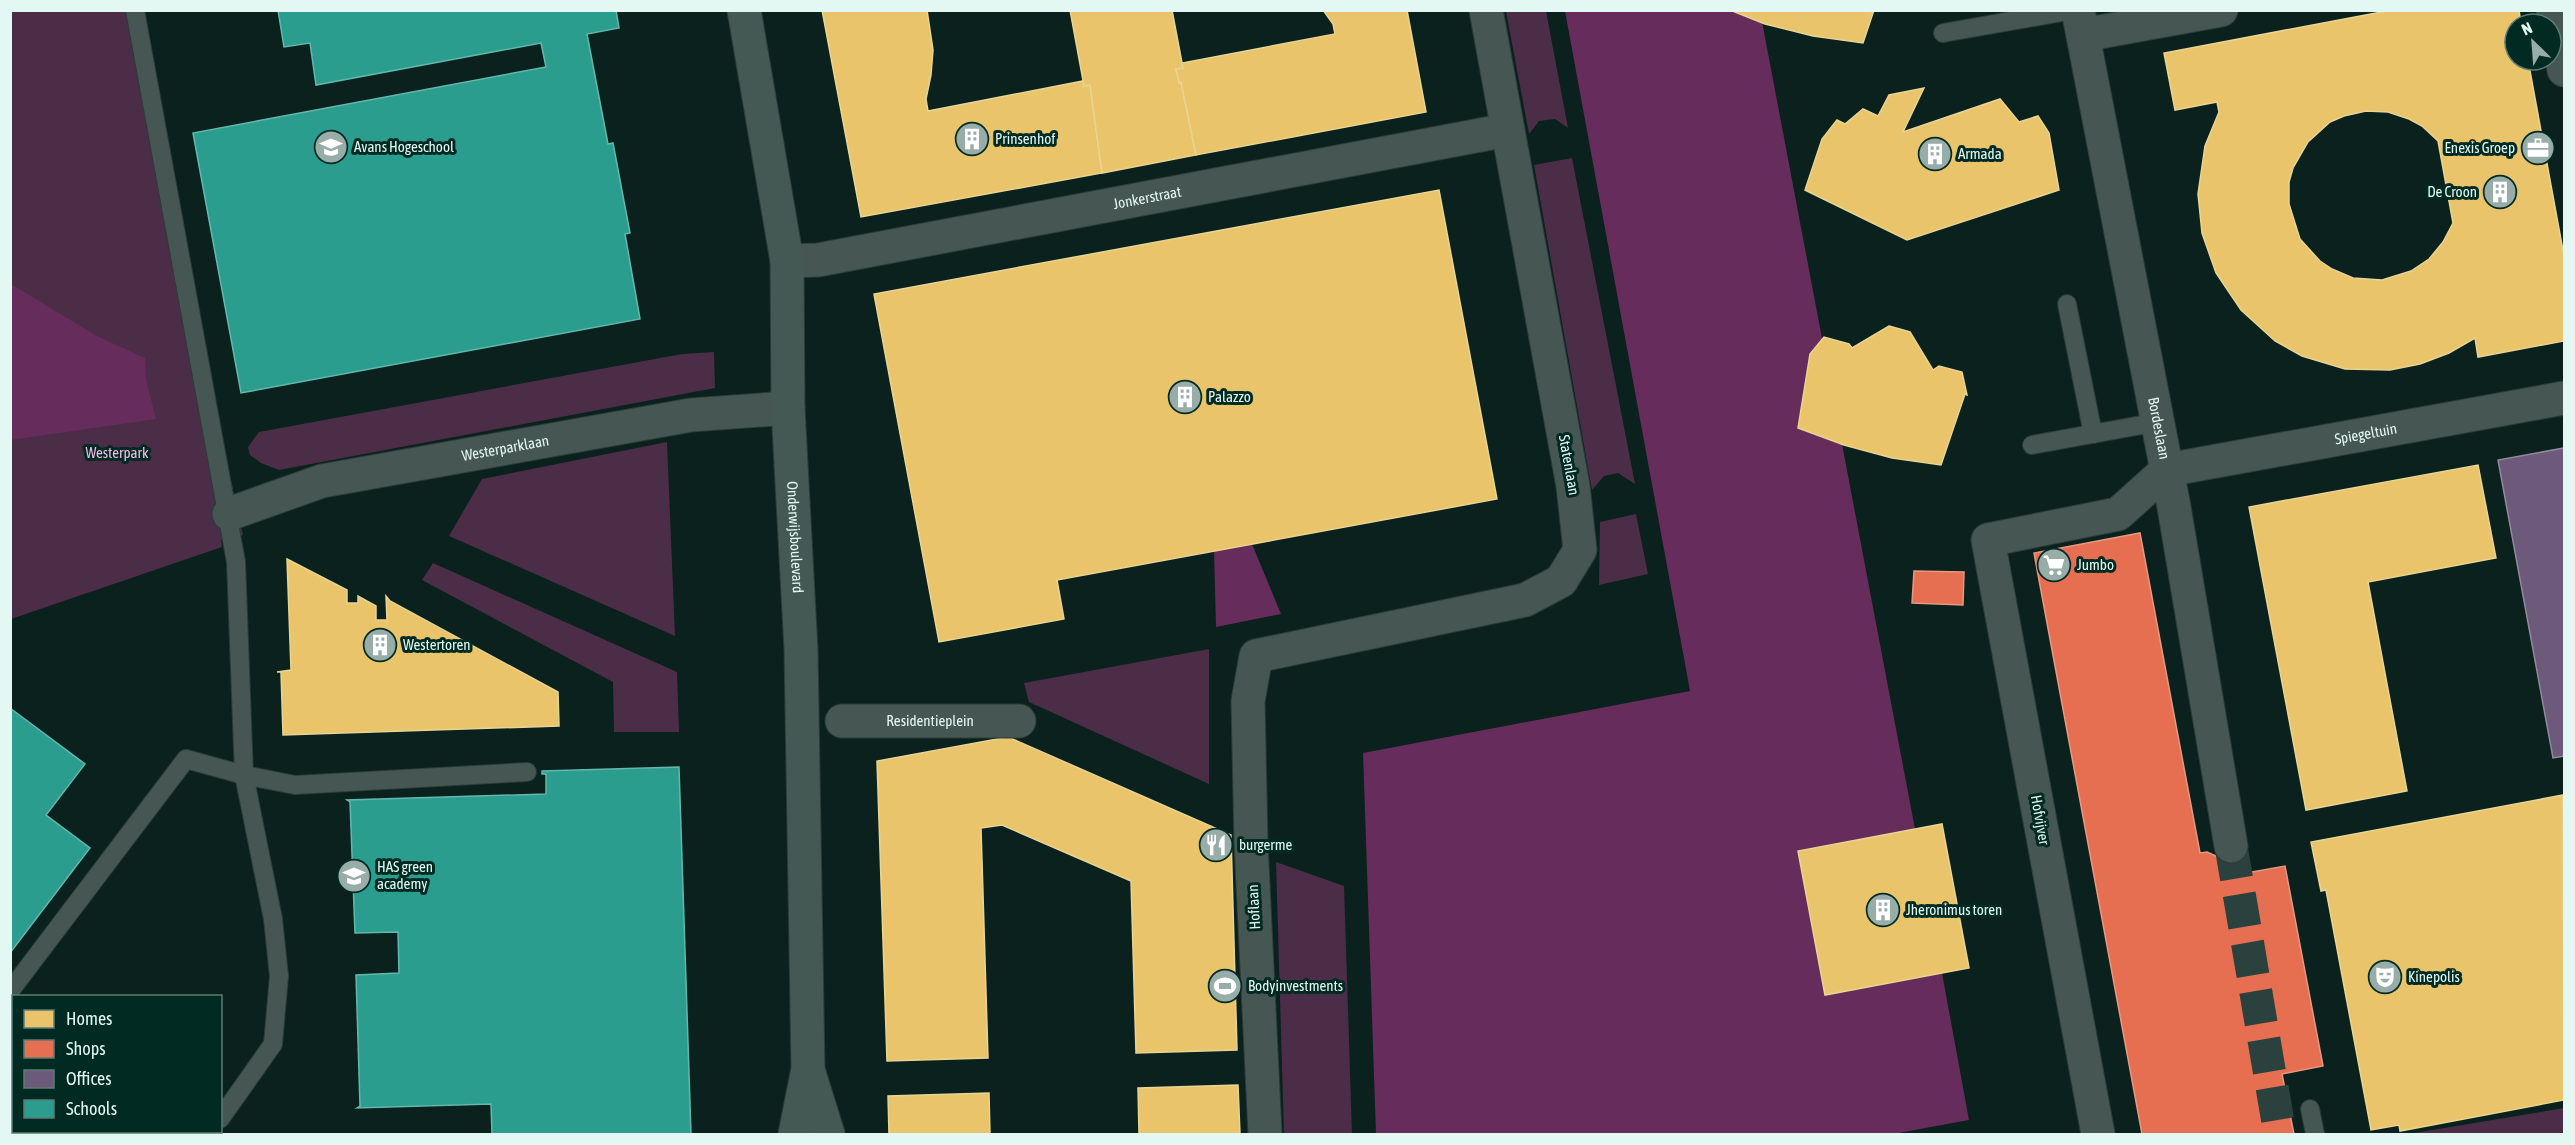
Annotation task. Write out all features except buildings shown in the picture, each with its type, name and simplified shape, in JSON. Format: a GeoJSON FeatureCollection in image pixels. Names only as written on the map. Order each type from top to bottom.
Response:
{"type":"FeatureCollection","features":[{"type":"Feature","properties":{"kind":"street","name":"Onderwijsboulevard"},"geometry":{"type":"LineString","coordinates":[[744,10],[788,261],[788,408],[801,650],[808,1069],[795,1134]]}},
{"type":"Feature","properties":{"kind":"street","name":"Statenlaan"},"geometry":{"type":"LineString","coordinates":[[1252,679],[1256,656],[1525,600],[1561,581],[1580,550],[1574,486],[1486,10]]}},
{"type":"Feature","properties":{"kind":"street"},"geometry":{"type":"LineString","coordinates":[[2078,19],[2221,10]]}},
{"type":"Feature","properties":{"kind":"street"},"geometry":{"type":"LineString","coordinates":[[2553,10],[2565,70]]}},
{"type":"Feature","properties":{"kind":"street","name":"Bordeslaan"},"geometry":{"type":"LineString","coordinates":[[2078,19],[2167,470],[2231,846]]}},
{"type":"Feature","properties":{"kind":"street","name":"Jonkerstraat"},"geometry":{"type":"LineString","coordinates":[[788,261],[841,256],[1507,130]]}},
{"type":"Feature","properties":{"kind":"street","name":"Spiegeltuin"},"geometry":{"type":"LineString","coordinates":[[2167,470],[2565,398]]}},
{"type":"Feature","properties":{"kind":"street","name":"Westerparklaan"},"geometry":{"type":"LineString","coordinates":[[229,514],[322,482],[691,415],[788,408]]}},
{"type":"Feature","properties":{"kind":"street","name":"Hofvijver"},"geometry":{"type":"LineString","coordinates":[[2098,1134],[1988,540],[2118,514],[2167,470]]}},
{"type":"Feature","properties":{"kind":"street","name":"Hoflaan"},"geometry":{"type":"LineString","coordinates":[[1252,679],[1248,701],[1251,843],[1265,1134]]}},
{"type":"Feature","properties":{"kind":"street","name":"Residentieplein"},"geometry":{"type":"LineString","coordinates":[[842,721],[896,719],[1019,721]]}},
{"type":"Feature","properties":{"kind":"street","name":"Onderwijsboulevard"},"geometry":{"type":"LineString","coordinates":[[808,1069],[828,1134]]}},
{"type":"Feature","properties":{"kind":"lane"},"geometry":{"type":"LineString","coordinates":[[135,10],[229,514],[236,562],[244,775],[273,919],[279,976],[273,1044],[222,1116]]}},
{"type":"Feature","properties":{"kind":"lane"},"geometry":{"type":"LineString","coordinates":[[1943,33],[2011,16],[2078,19]]}},
{"type":"Feature","properties":{"kind":"lane"},"geometry":{"type":"LineString","coordinates":[[2067,304],[2093,434]]}},
{"type":"Feature","properties":{"kind":"lane"},"geometry":{"type":"LineString","coordinates":[[2032,445],[2158,422]]}},
{"type":"Feature","properties":{"kind":"lane"},"geometry":{"type":"LineString","coordinates":[[10,991],[186,759],[244,775],[295,785],[527,772]]}},
{"type":"Feature","properties":{"kind":"lane"},"geometry":{"type":"LineString","coordinates":[[2310,1109],[2315,1134]]}},
{"type":"Feature","properties":{"kind":"green space","name":"Westerpark"},"geometry":{"type":"Polygon","coordinates":[[[10,11],[128,11],[243,535],[221,540],[222,547],[11,619],[10,11]]]}},
{"type":"Feature","properties":{"kind":"green space"},"geometry":{"type":"Polygon","coordinates":[[[1506,11],[1546,11],[1568,128],[1555,119],[1539,121],[1529,134],[1506,11]]]}},
{"type":"Feature","properties":{"kind":"green space"},"geometry":{"type":"Polygon","coordinates":[[[1572,158],[1635,484],[1618,473],[1604,476],[1592,490],[1534,165],[1572,158]]]}},
{"type":"Feature","properties":{"kind":"green space"},"geometry":{"type":"Polygon","coordinates":[[[714,352],[715,388],[279,470],[261,463],[250,455],[248,447],[259,432],[682,354],[714,352]]]}},
{"type":"Feature","properties":{"kind":"green space"},"geometry":{"type":"Polygon","coordinates":[[[667,442],[675,636],[449,536],[482,479],[667,442]]]}},
{"type":"Feature","properties":{"kind":"green space"},"geometry":{"type":"Polygon","coordinates":[[[1636,514],[1648,574],[1599,585],[1600,522],[1636,514]]]}},
{"type":"Feature","properties":{"kind":"green space"},"geometry":{"type":"Polygon","coordinates":[[[433,563],[677,672],[679,732],[614,732],[613,682],[422,580],[433,563]]]}},
{"type":"Feature","properties":{"kind":"green space"},"geometry":{"type":"Polygon","coordinates":[[[1209,649],[1209,784],[1029,702],[1024,683],[1209,649]]]}},
{"type":"Feature","properties":{"kind":"green space"},"geometry":{"type":"Polygon","coordinates":[[[1276,862],[1344,886],[1352,1134],[1284,1134],[1276,862]]]}},
{"type":"Feature","properties":{"kind":"green space"},"geometry":{"type":"Polygon","coordinates":[[[2564,1108],[2564,1134],[2408,1134],[2564,1108]]]}},
{"type":"Feature","properties":{"kind":"shaded area"},"geometry":{"type":"Polygon","coordinates":[[[1565,11],[1760,11],[1915,829],[1798,851],[1825,995],[1942,973],[1969,1120],[1893,1134],[1376,1134],[1363,753],[1690,691],[1565,11]]]}},
{"type":"Feature","properties":{"kind":"shaded area"},"geometry":{"type":"Polygon","coordinates":[[[11,284],[97,336],[145,358],[146,379],[156,419],[11,440],[11,284]]]}},
{"type":"Feature","properties":{"kind":"shaded area"},"geometry":{"type":"Polygon","coordinates":[[[1252,544],[1281,614],[1216,627],[1214,551],[1252,544]]]}},
{"type":"Feature","properties":{"kind":"tunnel"},"geometry":{"type":"LineString","coordinates":[[2231,846],[2280,1134]]}},
{"type":"Feature","properties":{"kind":"place","name":"Prinsenhof"},"geometry":{"type":"Point","coordinates":[972,139]}},
{"type":"Feature","properties":{"kind":"place","name":"Avans Hogeschool"},"geometry":{"type":"Point","coordinates":[331,147]}},
{"type":"Feature","properties":{"kind":"place","name":"Enexis Groep"},"geometry":{"type":"Point","coordinates":[2538,148]}},
{"type":"Feature","properties":{"kind":"place","name":"Armada"},"geometry":{"type":"Point","coordinates":[1935,154]}},
{"type":"Feature","properties":{"kind":"place","name":"De Croon"},"geometry":{"type":"Point","coordinates":[2500,192]}},
{"type":"Feature","properties":{"kind":"place","name":"Palazzo"},"geometry":{"type":"Point","coordinates":[1185,397]}},
{"type":"Feature","properties":{"kind":"place","name":"Jumbo"},"geometry":{"type":"Point","coordinates":[2054,565]}},
{"type":"Feature","properties":{"kind":"place","name":"Westertoren"},"geometry":{"type":"Point","coordinates":[380,645]}},
{"type":"Feature","properties":{"kind":"place","name":"burgerme"},"geometry":{"type":"Point","coordinates":[1216,845]}},
{"type":"Feature","properties":{"kind":"place","name":"HAS green academy"},"geometry":{"type":"Point","coordinates":[354,876]}},
{"type":"Feature","properties":{"kind":"place","name":"Jheronimus toren"},"geometry":{"type":"Point","coordinates":[1883,910]}},
{"type":"Feature","properties":{"kind":"place","name":"Kinepolis"},"geometry":{"type":"Point","coordinates":[2385,977]}},
{"type":"Feature","properties":{"kind":"place","name":"Bodyinvestments"},"geometry":{"type":"Point","coordinates":[1225,986]}}]}
